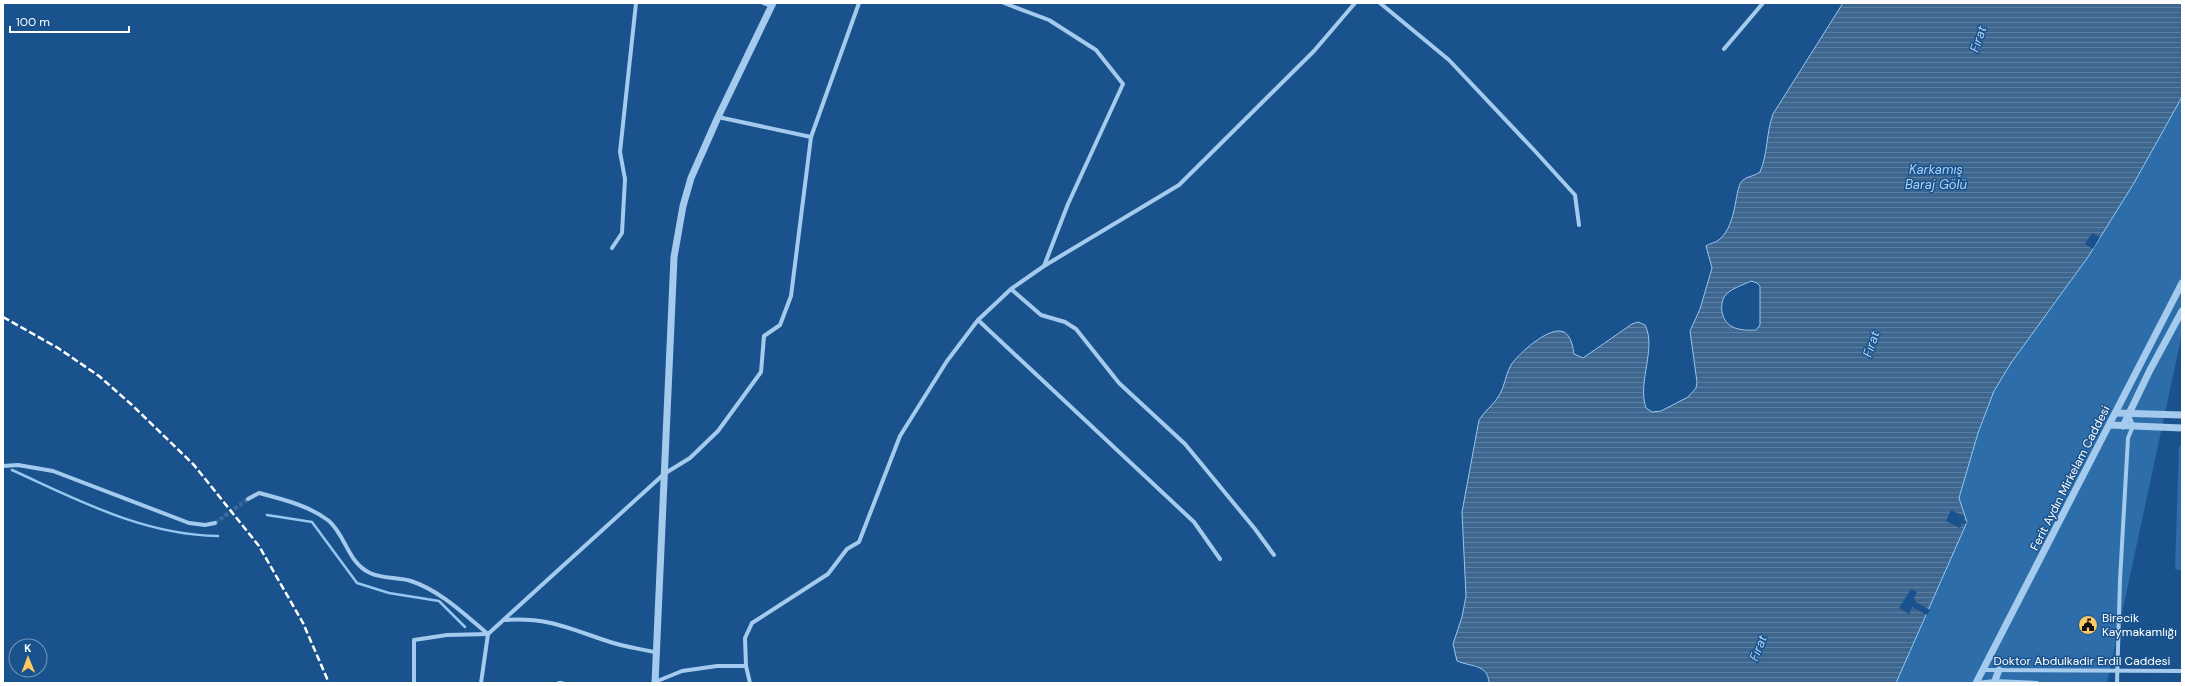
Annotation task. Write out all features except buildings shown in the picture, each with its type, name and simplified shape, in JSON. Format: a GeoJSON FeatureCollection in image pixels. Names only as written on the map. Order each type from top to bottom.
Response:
{"type":"FeatureCollection","features":[{"type":"Feature","properties":{"kind":"street"},"geometry":{"type":"LineString","coordinates":[[612,248],[622,233],[625,179],[620,152],[636,3]]}},
{"type":"Feature","properties":{"kind":"street"},"geometry":{"type":"LineString","coordinates":[[654,683],[658,653],[664,474],[674,257],[677,238],[683,206],[691,178],[718,117],[772,4],[763,3]]}},
{"type":"Feature","properties":{"kind":"street"},"geometry":{"type":"LineString","coordinates":[[414,683],[414,640],[447,635],[488,634],[664,474],[690,458],[718,431],[761,372],[764,336],[780,325],[791,296],[811,137],[859,3]]}},
{"type":"Feature","properties":{"kind":"street"},"geometry":{"type":"LineString","coordinates":[[1004,3],[1049,20],[1096,50],[1124,84],[1068,204],[1044,266]]}},
{"type":"Feature","properties":{"kind":"street"},"geometry":{"type":"LineString","coordinates":[[750,683],[746,666],[745,638],[752,623],[828,574],[847,549],[859,542],[900,436],[948,361],[978,320],[1011,290],[1044,266],[1179,185],[1314,51],[1355,3]]}},
{"type":"Feature","properties":{"kind":"street"},"geometry":{"type":"LineString","coordinates":[[1380,3],[1449,60],[1575,195],[1579,225]]}},
{"type":"Feature","properties":{"kind":"street"},"geometry":{"type":"LineString","coordinates":[[1724,50],[1763,3]]}},
{"type":"Feature","properties":{"kind":"street"},"geometry":{"type":"LineString","coordinates":[[718,117],[811,137]]}},
{"type":"Feature","properties":{"kind":"street","name":"Ferit Aydın Mirkelam Caddesi"},"geometry":{"type":"LineString","coordinates":[[1976,683],[2182,283]]}},
{"type":"Feature","properties":{"kind":"street"},"geometry":{"type":"LineString","coordinates":[[1011,290],[1041,315],[1065,322],[1076,329],[1119,384],[1185,444],[1255,529],[1274,555]]}},
{"type":"Feature","properties":{"kind":"street","name":"Ferit Aydın Mirkelam Caddesi"},"geometry":{"type":"LineString","coordinates":[[2123,426],[2150,370],[2182,310]]}},
{"type":"Feature","properties":{"kind":"street"},"geometry":{"type":"LineString","coordinates":[[978,320],[1194,522],[1220,559]]}},
{"type":"Feature","properties":{"kind":"street"},"geometry":{"type":"LineString","coordinates":[[2116,413],[2128,415],[2153,413],[2182,415]]}},
{"type":"Feature","properties":{"kind":"street"},"geometry":{"type":"LineString","coordinates":[[2117,683],[2120,580],[2128,438],[2133,426],[2128,415]]}},
{"type":"Feature","properties":{"kind":"street"},"geometry":{"type":"LineString","coordinates":[[2110,425],[2182,428]]}},
{"type":"Feature","properties":{"kind":"street"},"geometry":{"type":"LineString","coordinates":[[3,466],[18,465],[53,470],[188,523],[205,525],[215,523]]}},
{"type":"Feature","properties":{"kind":"street"},"geometry":{"type":"LineString","coordinates":[[248,499],[259,493],[318,514],[330,522],[357,564],[369,573],[411,581],[436,592],[488,634]]}},
{"type":"Feature","properties":{"kind":"street"},"geometry":{"type":"LineString","coordinates":[[505,620],[526,619],[559,623],[611,642],[658,653]]}},
{"type":"Feature","properties":{"kind":"street"},"geometry":{"type":"LineString","coordinates":[[481,683],[488,634]]}},
{"type":"Feature","properties":{"kind":"street"},"geometry":{"type":"LineString","coordinates":[[654,683],[682,671],[717,666],[746,666]]}},
{"type":"Feature","properties":{"kind":"street","name":"Doktor Abdulkadir Erdil Caddesi"},"geometry":{"type":"LineString","coordinates":[[1982,670],[2182,671]]}},
{"type":"Feature","properties":{"kind":"street"},"geometry":{"type":"LineString","coordinates":[[1994,682],[1999,670]]}},
{"type":"Feature","properties":{"kind":"street","name":"Doktor Abdulkadir Erdil Caddesi"},"geometry":{"type":"LineString","coordinates":[[1976,683],[2038,683]]}},
{"type":"Feature","properties":{"kind":"shaded area"},"geometry":{"type":"Polygon","coordinates":[[[2182,7],[2182,334],[2107,683],[1856,683],[1968,465],[1979,388],[2182,7]]]}},
{"type":"Feature","properties":{"kind":"shaded area"},"geometry":{"type":"Polygon","coordinates":[[[2179,446],[2182,446],[2182,570],[2175,569],[2179,446]]]}},
{"type":"Feature","properties":{"kind":"water","name":"Karkamış Baraj Gölü"},"geometry":{"type":"Polygon","coordinates":[[[1843,3],[2182,3],[2182,97],[2134,183],[2088,257],[2011,363],[1994,391],[1978,433],[1959,498],[1967,522],[1896,683],[1489,683],[1486,672],[1482,669],[1457,661],[1453,644],[1462,617],[1466,596],[1462,512],[1479,420],[1498,398],[1511,365],[1520,354],[1543,336],[1558,331],[1564,332],[1570,339],[1574,354],[1583,358],[1632,324],[1638,322],[1645,325],[1649,344],[1644,387],[1646,408],[1652,412],[1661,411],[1688,397],[1696,388],[1697,382],[1690,331],[1700,309],[1712,268],[1706,246],[1718,240],[1726,232],[1733,215],[1740,184],[1743,180],[1760,172],[1763,165],[1773,114],[1843,3]],[[1751,281],[1733,289],[1724,297],[1722,312],[1726,322],[1734,328],[1756,330],[1760,325],[1760,286],[1751,281]]]}},
{"type":"Feature","properties":{"kind":"pier"},"geometry":{"type":"Polygon","coordinates":[[[2092,233],[2100,237],[2093,249],[2085,244],[2092,233]]]}},
{"type":"Feature","properties":{"kind":"pier"},"geometry":{"type":"Polygon","coordinates":[[[1951,510],[1965,517],[1963,520],[1967,522],[1966,524],[1962,523],[1960,528],[1946,521],[1951,510]]]}},
{"type":"Feature","properties":{"kind":"pier"},"geometry":{"type":"Polygon","coordinates":[[[1911,589],[1917,592],[1914,598],[1916,602],[1930,610],[1927,615],[1912,607],[1909,614],[1899,608],[1911,589]]]}},
{"type":"Feature","properties":{"kind":"waterway"},"geometry":{"type":"LineString","coordinates":[[12,470],[86,504],[137,523],[190,534],[218,536]]}},
{"type":"Feature","properties":{"kind":"waterway"},"geometry":{"type":"LineString","coordinates":[[267,515],[312,522],[357,583],[389,593],[439,601],[465,627]]}},
{"type":"Feature","properties":{"kind":"tunnel"},"geometry":{"type":"LineString","coordinates":[[215,523],[248,499]]}},
{"type":"Feature","properties":{"kind":"railway"},"geometry":{"type":"LineString","coordinates":[[3,317],[58,348],[99,376],[132,405],[194,465],[259,546],[303,623],[329,683]]}},
{"type":"Feature","properties":{"kind":"place","name":"Birecik Kaymakamlığı"},"geometry":{"type":"Point","coordinates":[2088,625]}},
{"type":"Feature","properties":{"kind":"water label","name":"Fırat"},"geometry":{"type":"Point","coordinates":[1978,39]}},
{"type":"Feature","properties":{"kind":"water label","name":"Fırat"},"geometry":{"type":"Point","coordinates":[1871,344]}},
{"type":"Feature","properties":{"kind":"water label","name":"Fırat"},"geometry":{"type":"Point","coordinates":[1758,648]}}]}
